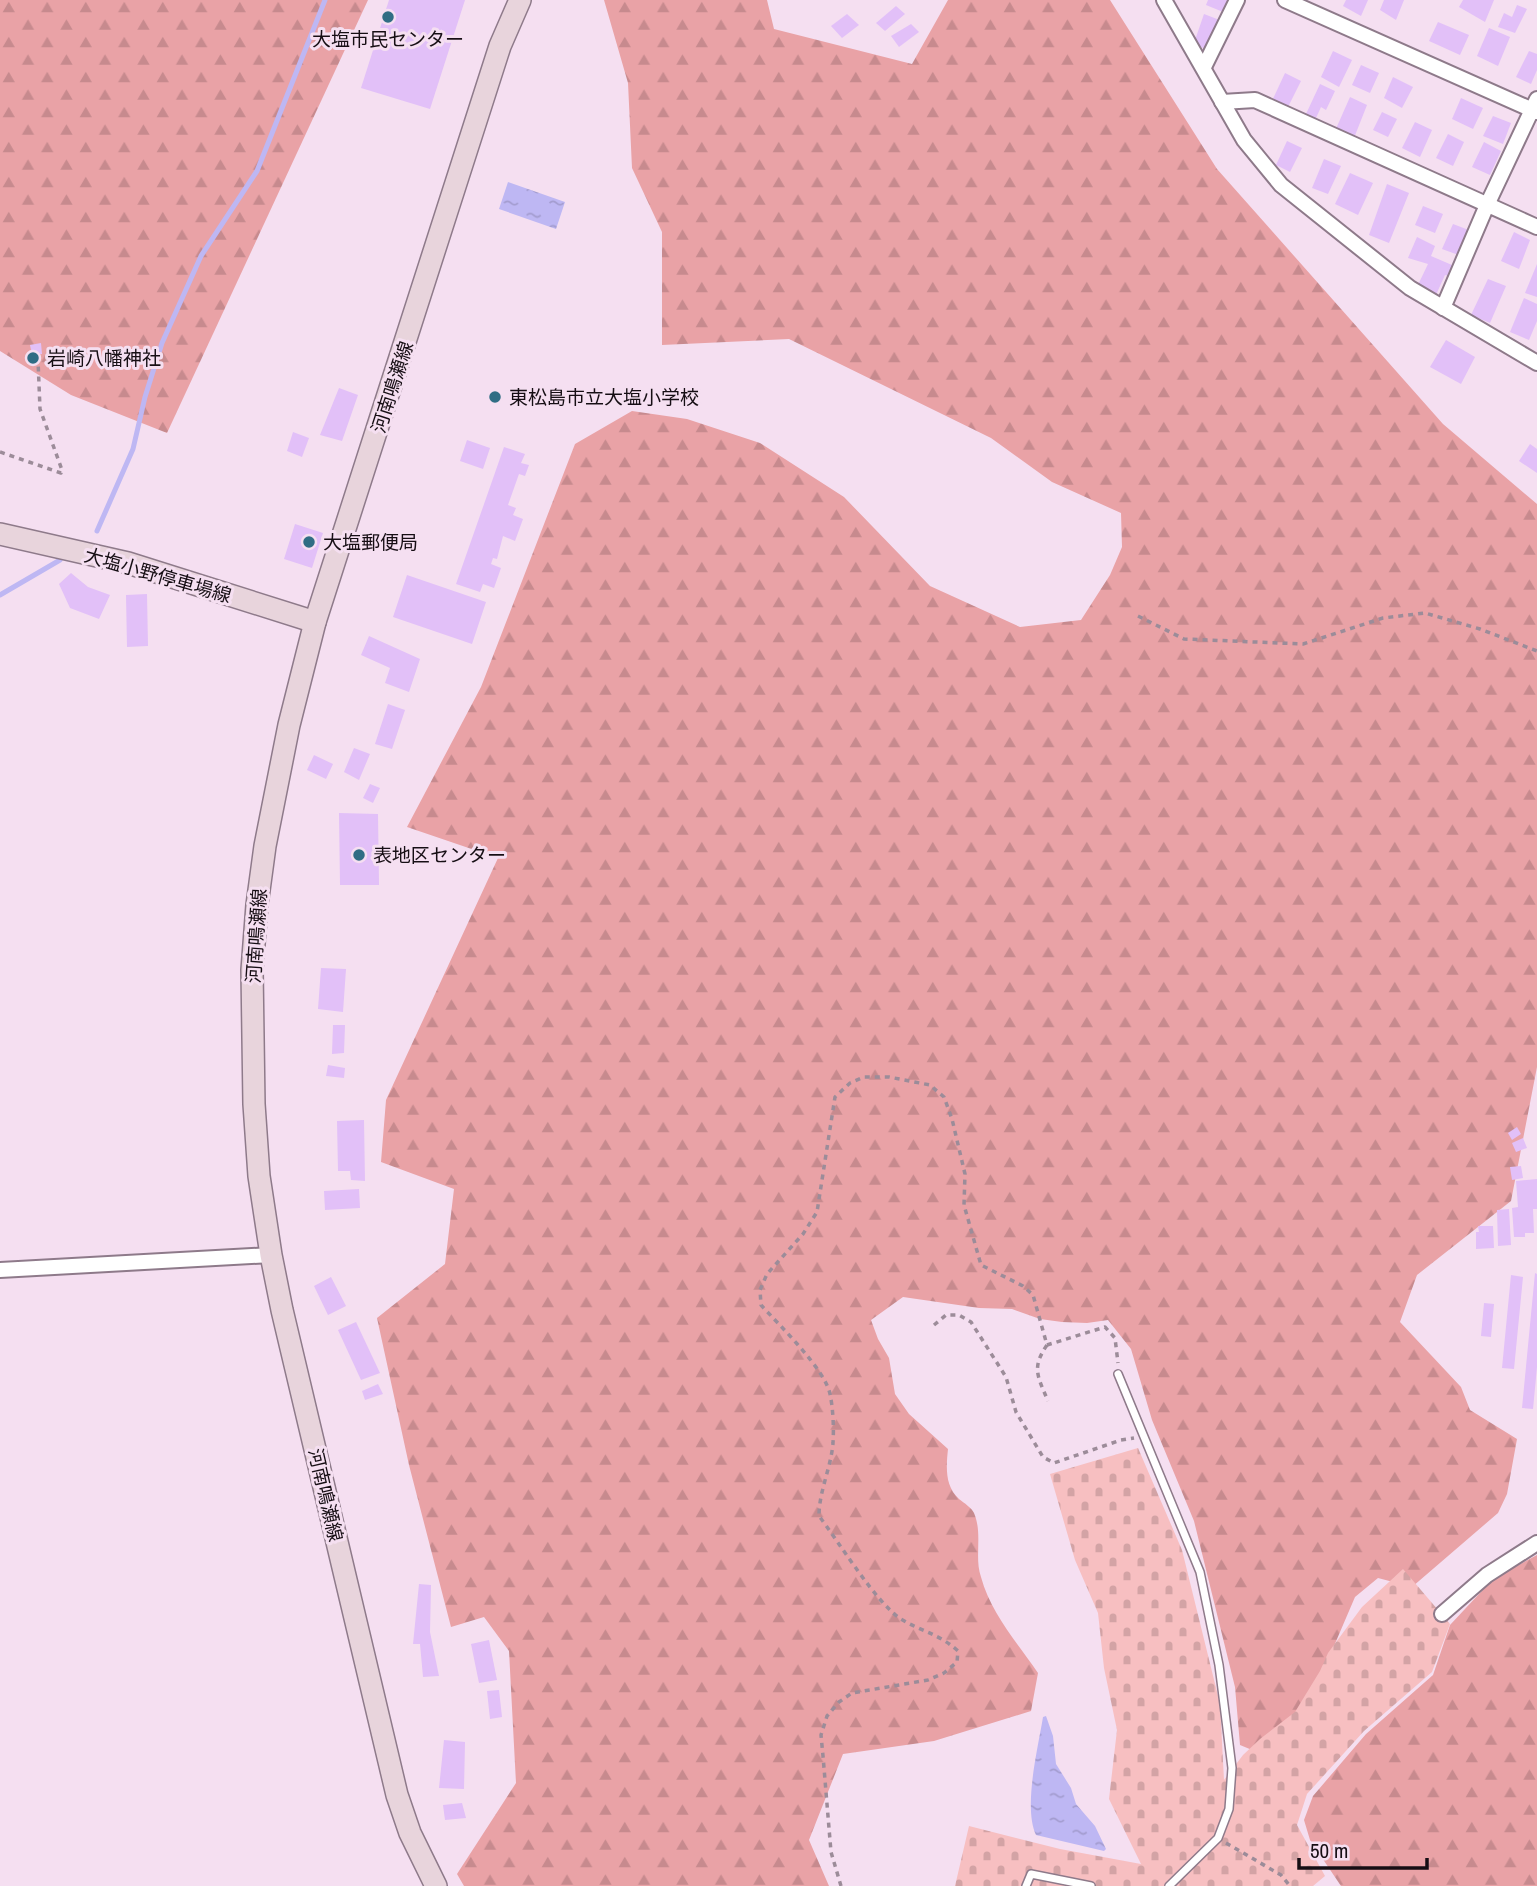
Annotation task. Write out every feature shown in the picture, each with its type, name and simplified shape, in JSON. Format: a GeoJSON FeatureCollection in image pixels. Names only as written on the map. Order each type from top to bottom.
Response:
{"type":"FeatureCollection","features":[{"type":"Feature","properties":{"kind":"main road","name":"河南鳴瀬線"},"geometry":{"type":"LineString","coordinates":[[436,1886],[410,1833],[397,1796],[282,1310],[259,1176],[252,1049],[252,970],[265,846],[289,724],[315,622],[500,46],[520,0]]}},
{"type":"Feature","properties":{"kind":"main road","name":"大塩小野停車場線"},"geometry":{"type":"LineString","coordinates":[[0,534],[128,563],[315,622]]}},
{"type":"Feature","properties":{"kind":"street"},"geometry":{"type":"LineString","coordinates":[[1164,0],[1244,140],[1281,185],[1410,288],[1537,363]]}},
{"type":"Feature","properties":{"kind":"street"},"geometry":{"type":"LineString","coordinates":[[1203,67],[1237,0]]}},
{"type":"Feature","properties":{"kind":"street"},"geometry":{"type":"LineString","coordinates":[[1285,0],[1535,107],[1443,308]]}},
{"type":"Feature","properties":{"kind":"street"},"geometry":{"type":"LineString","coordinates":[[1222,102],[1255,100],[1537,227]]}},
{"type":"Feature","properties":{"kind":"street"},"geometry":{"type":"LineString","coordinates":[[0,1270],[271,1255]]}},
{"type":"Feature","properties":{"kind":"street"},"geometry":{"type":"LineString","coordinates":[[1442,1614],[1487,1575],[1537,1543]]}},
{"type":"Feature","properties":{"kind":"lane"},"geometry":{"type":"LineString","coordinates":[[1118,1374],[1200,1572],[1219,1665],[1232,1768],[1229,1809],[1218,1838],[1169,1886]]}},
{"type":"Feature","properties":{"kind":"lane"},"geometry":{"type":"LineString","coordinates":[[1026,1886],[1031,1874],[1091,1886]]}},
{"type":"Feature","properties":{"kind":"path"},"geometry":{"type":"LineString","coordinates":[[0,452],[61,473],[40,409],[38,360]]}},
{"type":"Feature","properties":{"kind":"path"},"geometry":{"type":"LineString","coordinates":[[1138,616],[1184,639],[1303,644],[1383,618],[1425,613],[1537,650]]}},
{"type":"Feature","properties":{"kind":"path"},"geometry":{"type":"LineString","coordinates":[[841,1886],[831,1852],[821,1735],[827,1716],[852,1693],[928,1680],[944,1673],[957,1662],[958,1651],[944,1638],[901,1619],[884,1604],[820,1516],[819,1502],[834,1441],[830,1393],[820,1373],[761,1305],[760,1290],[767,1274],[803,1234],[817,1212],[835,1097],[850,1083],[864,1077],[889,1077],[930,1085],[944,1097],[965,1174],[964,1205],[981,1265],[1023,1286],[1033,1296],[1047,1345]]}},
{"type":"Feature","properties":{"kind":"path"},"geometry":{"type":"LineString","coordinates":[[934,1325],[946,1315],[959,1315],[971,1322],[1006,1377],[1016,1412],[1043,1457],[1054,1463],[1121,1440],[1143,1436]]}},
{"type":"Feature","properties":{"kind":"path"},"geometry":{"type":"LineString","coordinates":[[1048,1401],[1036,1373],[1039,1357],[1047,1345],[1105,1328],[1115,1338],[1118,1374]]}},
{"type":"Feature","properties":{"kind":"path"},"geometry":{"type":"LineString","coordinates":[[1218,1838],[1281,1875],[1290,1886]]}},
{"type":"Feature","properties":{"kind":"green space"},"geometry":{"type":"Polygon","coordinates":[[[0,0],[368,0],[167,433],[71,395],[0,351],[0,0]]]}},
{"type":"Feature","properties":{"kind":"green space"},"geometry":{"type":"Polygon","coordinates":[[[604,0],[767,0],[774,29],[912,64],[948,0],[1110,0],[1217,169],[1443,424],[1537,504],[1537,1067],[1511,1201],[1417,1275],[1400,1322],[1461,1387],[1470,1410],[1517,1439],[1507,1494],[1498,1513],[1412,1587],[1378,1578],[1355,1597],[1310,1702],[1279,1761],[1240,1745],[1235,1687],[1194,1521],[1152,1420],[1131,1349],[1108,1320],[1062,1322],[1040,1319],[1012,1309],[979,1308],[903,1297],[871,1320],[889,1358],[895,1394],[909,1414],[948,1449],[947,1470],[951,1488],[973,1511],[977,1521],[978,1562],[985,1590],[1005,1627],[1038,1673],[1031,1711],[934,1741],[843,1754],[809,1840],[829,1886],[464,1886],[457,1874],[516,1783],[509,1651],[484,1617],[451,1627],[409,1465],[377,1318],[445,1264],[454,1189],[381,1162],[386,1100],[498,858],[407,827],[481,687],[575,444],[632,411],[687,419],[760,443],[844,497],[930,586],[1020,627],[1081,620],[1110,575],[1122,547],[1121,513],[1052,482],[991,438],[789,339],[662,345],[662,232],[632,168],[628,83],[604,0]]]}},
{"type":"Feature","properties":{"kind":"green space"},"geometry":{"type":"Polygon","coordinates":[[[1138,1448],[1182,1550],[1220,1704],[1224,1780],[1243,1755],[1295,1712],[1328,1653],[1362,1607],[1403,1569],[1450,1624],[1432,1672],[1364,1731],[1307,1794],[1297,1825],[1325,1876],[1313,1886],[955,1886],[969,1826],[1060,1849],[1141,1864],[1109,1799],[1117,1730],[1104,1668],[1098,1613],[1075,1560],[1050,1474],[1138,1448]]]}},
{"type":"Feature","properties":{"kind":"green space"},"geometry":{"type":"Polygon","coordinates":[[[1537,1555],[1537,1886],[1341,1886],[1310,1840],[1304,1820],[1313,1796],[1366,1734],[1433,1675],[1450,1625],[1493,1579],[1537,1555]]]}},
{"type":"Feature","properties":{"kind":"water"},"geometry":{"type":"Polygon","coordinates":[[[508,182],[565,202],[556,229],[499,209],[508,182]]]}},
{"type":"Feature","properties":{"kind":"water"},"geometry":{"type":"Polygon","coordinates":[[[1046,1716],[1053,1736],[1056,1764],[1071,1788],[1076,1804],[1095,1826],[1106,1849],[1104,1851],[1036,1835],[1032,1823],[1031,1794],[1043,1717],[1046,1716]]]}},
{"type":"Feature","properties":{"kind":"building"},"geometry":{"type":"Polygon","coordinates":[[[389,0],[465,0],[430,109],[361,88],[389,0]]]}},
{"type":"Feature","properties":{"kind":"building"},"geometry":{"type":"Polygon","coordinates":[[[1208,0],[1234,0],[1228,14],[1206,5],[1208,0]]]}},
{"type":"Feature","properties":{"kind":"building"},"geometry":{"type":"Polygon","coordinates":[[[1346,0],[1368,0],[1361,16],[1343,6],[1346,0]]]}},
{"type":"Feature","properties":{"kind":"building"},"geometry":{"type":"Polygon","coordinates":[[[1384,0],[1404,0],[1396,20],[1380,10],[1384,0]]]}},
{"type":"Feature","properties":{"kind":"building"},"geometry":{"type":"Polygon","coordinates":[[[1463,0],[1494,0],[1485,22],[1459,7],[1463,0]]]}},
{"type":"Feature","properties":{"kind":"building"},"geometry":{"type":"Polygon","coordinates":[[[1517,5],[1527,9],[1515,33],[1498,27],[1504,13],[1512,17],[1517,5]]]}},
{"type":"Feature","properties":{"kind":"building"},"geometry":{"type":"Polygon","coordinates":[[[896,6],[905,14],[885,31],[876,23],[896,6]]]}},
{"type":"Feature","properties":{"kind":"building"},"geometry":{"type":"Polygon","coordinates":[[[847,14],[859,25],[842,38],[831,26],[847,14]]]}},
{"type":"Feature","properties":{"kind":"building"},"geometry":{"type":"Polygon","coordinates":[[[1204,14],[1230,24],[1216,55],[1194,43],[1204,14]]]}},
{"type":"Feature","properties":{"kind":"building"},"geometry":{"type":"Polygon","coordinates":[[[1438,22],[1469,35],[1460,55],[1429,41],[1438,22]]]}},
{"type":"Feature","properties":{"kind":"building"},"geometry":{"type":"Polygon","coordinates":[[[911,24],[919,32],[899,47],[891,36],[911,24]]]}},
{"type":"Feature","properties":{"kind":"building"},"geometry":{"type":"Polygon","coordinates":[[[1489,28],[1510,37],[1498,66],[1477,56],[1489,28]]]}},
{"type":"Feature","properties":{"kind":"building"},"geometry":{"type":"Polygon","coordinates":[[[1333,51],[1352,60],[1339,87],[1321,77],[1333,51]]]}},
{"type":"Feature","properties":{"kind":"building"},"geometry":{"type":"Polygon","coordinates":[[[1529,51],[1537,54],[1537,70],[1531,84],[1516,77],[1529,51]]]}},
{"type":"Feature","properties":{"kind":"building"},"geometry":{"type":"Polygon","coordinates":[[[1361,65],[1379,73],[1370,93],[1352,85],[1361,65]]]}},
{"type":"Feature","properties":{"kind":"building"},"geometry":{"type":"Polygon","coordinates":[[[1285,73],[1301,81],[1288,107],[1272,101],[1285,73]]]}},
{"type":"Feature","properties":{"kind":"building"},"geometry":{"type":"Polygon","coordinates":[[[1393,77],[1413,87],[1402,108],[1384,98],[1393,77]]]}},
{"type":"Feature","properties":{"kind":"building"},"geometry":{"type":"Polygon","coordinates":[[[1320,84],[1335,91],[1326,110],[1321,107],[1316,118],[1306,114],[1320,84]]]}},
{"type":"Feature","properties":{"kind":"building"},"geometry":{"type":"Polygon","coordinates":[[[1350,97],[1367,105],[1354,138],[1335,131],[1350,97]]]}},
{"type":"Feature","properties":{"kind":"building"},"geometry":{"type":"Polygon","coordinates":[[[1461,98],[1483,108],[1473,129],[1452,119],[1461,98]]]}},
{"type":"Feature","properties":{"kind":"building"},"geometry":{"type":"Polygon","coordinates":[[[1382,112],[1397,119],[1388,137],[1373,130],[1382,112]]]}},
{"type":"Feature","properties":{"kind":"building"},"geometry":{"type":"Polygon","coordinates":[[[1493,116],[1511,123],[1503,144],[1483,136],[1493,116]]]}},
{"type":"Feature","properties":{"kind":"building"},"geometry":{"type":"Polygon","coordinates":[[[1415,122],[1432,130],[1420,157],[1402,148],[1415,122]]]}},
{"type":"Feature","properties":{"kind":"building"},"geometry":{"type":"Polygon","coordinates":[[[1448,134],[1464,142],[1453,166],[1436,158],[1448,134]]]}},
{"type":"Feature","properties":{"kind":"building"},"geometry":{"type":"Polygon","coordinates":[[[1287,141],[1302,148],[1290,172],[1276,165],[1287,141]]]}},
{"type":"Feature","properties":{"kind":"building"},"geometry":{"type":"Polygon","coordinates":[[[1484,142],[1501,151],[1490,175],[1472,167],[1484,142]]]}},
{"type":"Feature","properties":{"kind":"building"},"geometry":{"type":"Polygon","coordinates":[[[1324,159],[1341,166],[1328,194],[1312,188],[1324,159]]]}},
{"type":"Feature","properties":{"kind":"building"},"geometry":{"type":"Polygon","coordinates":[[[1350,173],[1373,183],[1358,215],[1335,204],[1350,173]]]}},
{"type":"Feature","properties":{"kind":"building"},"geometry":{"type":"Polygon","coordinates":[[[1387,184],[1409,193],[1389,243],[1369,235],[1387,184]]]}},
{"type":"Feature","properties":{"kind":"building"},"geometry":{"type":"Polygon","coordinates":[[[1423,206],[1443,214],[1435,233],[1415,225],[1423,206]]]}},
{"type":"Feature","properties":{"kind":"building"},"geometry":{"type":"Polygon","coordinates":[[[1453,224],[1474,232],[1464,257],[1442,249],[1453,224]]]}},
{"type":"Feature","properties":{"kind":"building"},"geometry":{"type":"Polygon","coordinates":[[[1514,232],[1530,240],[1519,269],[1501,261],[1514,232]]]}},
{"type":"Feature","properties":{"kind":"building"},"geometry":{"type":"Polygon","coordinates":[[[1417,237],[1435,246],[1431,256],[1459,268],[1454,278],[1445,275],[1435,297],[1416,289],[1428,264],[1408,258],[1417,237]]]}},
{"type":"Feature","properties":{"kind":"building"},"geometry":{"type":"Polygon","coordinates":[[[1537,264],[1537,297],[1525,293],[1537,264]]]}},
{"type":"Feature","properties":{"kind":"building"},"geometry":{"type":"Polygon","coordinates":[[[1488,279],[1506,286],[1490,323],[1471,315],[1488,279]]]}},
{"type":"Feature","properties":{"kind":"building"},"geometry":{"type":"Polygon","coordinates":[[[1524,298],[1537,304],[1537,321],[1529,340],[1510,332],[1524,298]]]}},
{"type":"Feature","properties":{"kind":"building"},"geometry":{"type":"Polygon","coordinates":[[[1446,340],[1475,357],[1461,384],[1430,367],[1446,340]]]}},
{"type":"Feature","properties":{"kind":"building"},"geometry":{"type":"Polygon","coordinates":[[[41,343],[42,354],[32,355],[30,345],[41,343]]]}},
{"type":"Feature","properties":{"kind":"building"},"geometry":{"type":"Polygon","coordinates":[[[339,388],[358,395],[342,441],[320,435],[339,388]]]}},
{"type":"Feature","properties":{"kind":"building"},"geometry":{"type":"Polygon","coordinates":[[[293,432],[309,438],[302,457],[287,451],[293,432]]]}},
{"type":"Feature","properties":{"kind":"building"},"geometry":{"type":"Polygon","coordinates":[[[467,440],[490,448],[483,469],[460,461],[467,440]]]}},
{"type":"Feature","properties":{"kind":"building"},"geometry":{"type":"Polygon","coordinates":[[[1530,444],[1537,449],[1537,473],[1519,461],[1530,444]]]}},
{"type":"Feature","properties":{"kind":"building"},"geometry":{"type":"Polygon","coordinates":[[[504,447],[525,454],[521,463],[529,465],[525,476],[519,474],[508,505],[516,508],[513,515],[523,519],[515,541],[503,536],[497,559],[493,558],[491,564],[501,568],[494,588],[483,584],[480,592],[456,584],[504,447]]]}},
{"type":"Feature","properties":{"kind":"building"},"geometry":{"type":"Polygon","coordinates":[[[295,524],[323,533],[312,568],[284,559],[295,524]]]}},
{"type":"Feature","properties":{"kind":"building"},"geometry":{"type":"Polygon","coordinates":[[[71,573],[88,587],[110,595],[99,619],[70,608],[59,584],[71,573]]]}},
{"type":"Feature","properties":{"kind":"building"},"geometry":{"type":"Polygon","coordinates":[[[407,575],[486,602],[472,644],[393,617],[407,575]]]}},
{"type":"Feature","properties":{"kind":"building"},"geometry":{"type":"Polygon","coordinates":[[[147,594],[148,646],[127,647],[126,595],[147,594]]]}},
{"type":"Feature","properties":{"kind":"building"},"geometry":{"type":"Polygon","coordinates":[[[369,636],[420,659],[409,692],[385,683],[390,668],[361,655],[369,636]]]}},
{"type":"Feature","properties":{"kind":"building"},"geometry":{"type":"Polygon","coordinates":[[[388,704],[405,710],[392,749],[375,744],[388,704]]]}},
{"type":"Feature","properties":{"kind":"building"},"geometry":{"type":"Polygon","coordinates":[[[354,748],[370,754],[359,780],[344,772],[354,748]]]}},
{"type":"Feature","properties":{"kind":"building"},"geometry":{"type":"Polygon","coordinates":[[[314,755],[333,764],[326,779],[307,770],[314,755]]]}},
{"type":"Feature","properties":{"kind":"building"},"geometry":{"type":"Polygon","coordinates":[[[370,784],[380,788],[373,803],[363,798],[370,784]]]}},
{"type":"Feature","properties":{"kind":"building"},"geometry":{"type":"Polygon","coordinates":[[[339,813],[378,814],[379,885],[340,885],[339,813]]]}},
{"type":"Feature","properties":{"kind":"building"},"geometry":{"type":"Polygon","coordinates":[[[321,968],[346,969],[343,1012],[318,1009],[321,968]]]}},
{"type":"Feature","properties":{"kind":"building"},"geometry":{"type":"Polygon","coordinates":[[[333,1025],[345,1025],[344,1053],[332,1054],[333,1025]]]}},
{"type":"Feature","properties":{"kind":"building"},"geometry":{"type":"Polygon","coordinates":[[[328,1065],[345,1068],[344,1078],[326,1076],[328,1065]]]}},
{"type":"Feature","properties":{"kind":"building"},"geometry":{"type":"Polygon","coordinates":[[[364,1120],[365,1181],[351,1180],[350,1171],[338,1171],[337,1121],[364,1120]]]}},
{"type":"Feature","properties":{"kind":"building"},"geometry":{"type":"Polygon","coordinates":[[[1517,1127],[1521,1134],[1512,1140],[1508,1133],[1517,1127]]]}},
{"type":"Feature","properties":{"kind":"building"},"geometry":{"type":"Polygon","coordinates":[[[1523,1138],[1527,1148],[1516,1152],[1512,1143],[1523,1138]]]}},
{"type":"Feature","properties":{"kind":"building"},"geometry":{"type":"Polygon","coordinates":[[[1521,1166],[1523,1178],[1512,1180],[1510,1167],[1521,1166]]]}},
{"type":"Feature","properties":{"kind":"building"},"geometry":{"type":"Polygon","coordinates":[[[1537,1179],[1537,1209],[1533,1209],[1534,1233],[1525,1233],[1525,1237],[1514,1237],[1512,1208],[1518,1207],[1516,1181],[1537,1179]]]}},
{"type":"Feature","properties":{"kind":"building"},"geometry":{"type":"Polygon","coordinates":[[[359,1189],[360,1208],[325,1210],[324,1191],[359,1189]]]}},
{"type":"Feature","properties":{"kind":"building"},"geometry":{"type":"Polygon","coordinates":[[[1509,1209],[1511,1245],[1498,1246],[1497,1210],[1509,1209]]]}},
{"type":"Feature","properties":{"kind":"building"},"geometry":{"type":"Polygon","coordinates":[[[1478,1226],[1493,1226],[1494,1248],[1476,1249],[1478,1226]]]}},
{"type":"Feature","properties":{"kind":"building"},"geometry":{"type":"Polygon","coordinates":[[[1535,1273],[1537,1367],[1533,1409],[1522,1408],[1535,1273]]]}},
{"type":"Feature","properties":{"kind":"building"},"geometry":{"type":"Polygon","coordinates":[[[1511,1275],[1523,1277],[1514,1369],[1502,1368],[1511,1275]]]}},
{"type":"Feature","properties":{"kind":"building"},"geometry":{"type":"Polygon","coordinates":[[[331,1277],[346,1306],[328,1315],[314,1286],[331,1277]]]}},
{"type":"Feature","properties":{"kind":"building"},"geometry":{"type":"Polygon","coordinates":[[[1484,1303],[1494,1304],[1491,1337],[1481,1336],[1484,1303]]]}},
{"type":"Feature","properties":{"kind":"building"},"geometry":{"type":"Polygon","coordinates":[[[356,1322],[380,1373],[361,1380],[338,1330],[356,1322]]]}},
{"type":"Feature","properties":{"kind":"building"},"geometry":{"type":"Polygon","coordinates":[[[378,1384],[383,1394],[365,1400],[362,1391],[378,1384]]]}},
{"type":"Feature","properties":{"kind":"building"},"geometry":{"type":"Polygon","coordinates":[[[419,1584],[431,1585],[430,1632],[439,1676],[423,1677],[420,1644],[413,1644],[419,1584]]]}},
{"type":"Feature","properties":{"kind":"building"},"geometry":{"type":"Polygon","coordinates":[[[489,1640],[497,1680],[479,1683],[471,1644],[489,1640]]]}},
{"type":"Feature","properties":{"kind":"building"},"geometry":{"type":"Polygon","coordinates":[[[499,1690],[502,1717],[490,1719],[487,1691],[499,1690]]]}},
{"type":"Feature","properties":{"kind":"building"},"geometry":{"type":"Polygon","coordinates":[[[444,1740],[465,1742],[464,1789],[439,1788],[444,1740]]]}},
{"type":"Feature","properties":{"kind":"building"},"geometry":{"type":"Polygon","coordinates":[[[462,1803],[466,1818],[445,1820],[443,1805],[462,1803]]]}},
{"type":"Feature","properties":{"kind":"waterway"},"geometry":{"type":"LineString","coordinates":[[97,531],[133,449],[145,397],[162,343],[201,256],[257,171],[325,0]]}},
{"type":"Feature","properties":{"kind":"waterway"},"geometry":{"type":"LineString","coordinates":[[0,595],[60,560]]}},
{"type":"Feature","properties":{"kind":"place","name":"大塩市民センター"},"geometry":{"type":"Point","coordinates":[388,17]}},
{"type":"Feature","properties":{"kind":"place","name":"岩崎八幡神社"},"geometry":{"type":"Point","coordinates":[33,358]}},
{"type":"Feature","properties":{"kind":"place","name":"東松島市立大塩小学校"},"geometry":{"type":"Point","coordinates":[495,397]}},
{"type":"Feature","properties":{"kind":"place","name":"大塩郵便局"},"geometry":{"type":"Point","coordinates":[309,542]}},
{"type":"Feature","properties":{"kind":"place","name":"表地区センター"},"geometry":{"type":"Point","coordinates":[359,855]}}]}
